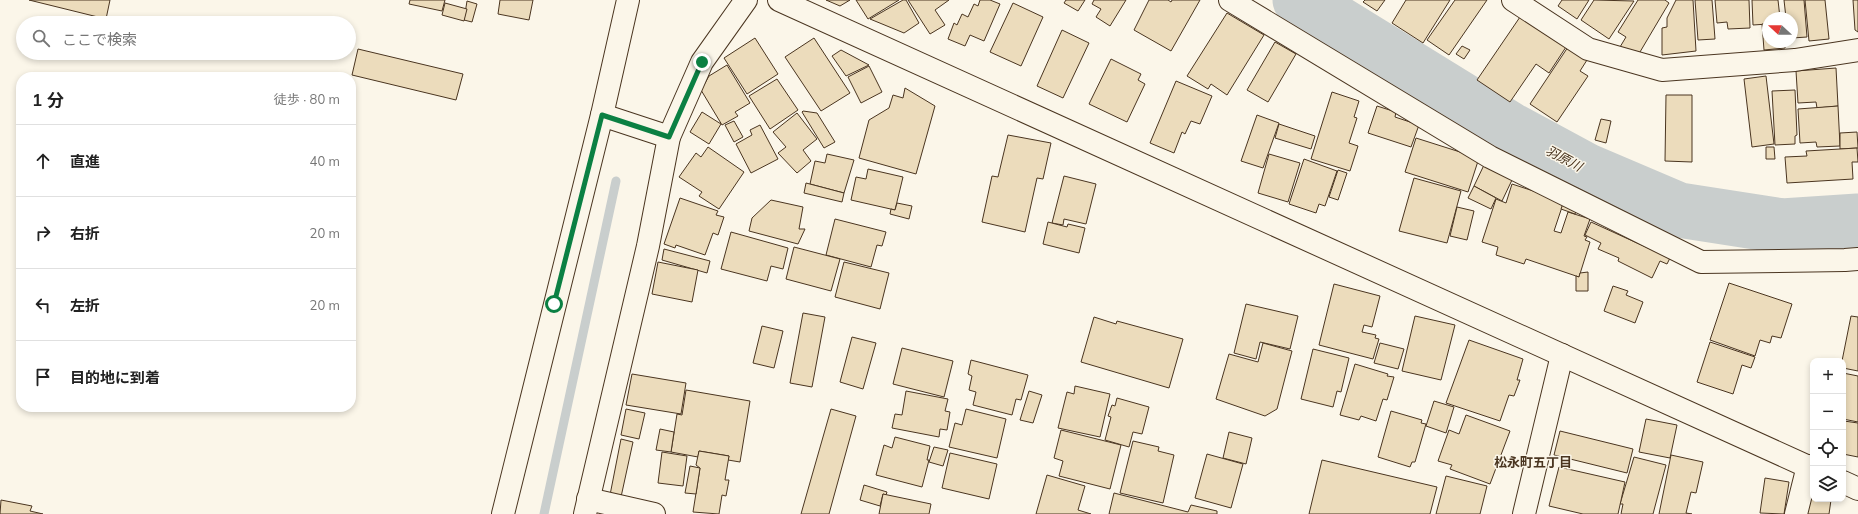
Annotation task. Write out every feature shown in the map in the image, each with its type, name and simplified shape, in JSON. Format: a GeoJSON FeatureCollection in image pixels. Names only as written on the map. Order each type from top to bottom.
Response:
{"type":"FeatureCollection","features":[{"type":"Feature","properties":{"kind":"street"},"geometry":{"type":"LineString","coordinates":[[503,514],[602,115],[628,0]]}},
{"type":"Feature","properties":{"kind":"street"},"geometry":{"type":"LineString","coordinates":[[654,514],[587,506],[648,246],[669,137],[702,62],[746,0]]}},
{"type":"Feature","properties":{"kind":"street"},"geometry":{"type":"LineString","coordinates":[[779,0],[1810,467],[1796,514]]}},
{"type":"Feature","properties":{"kind":"street"},"geometry":{"type":"LineString","coordinates":[[1230,0],[1490,157],[1701,262],[1858,259]]}},
{"type":"Feature","properties":{"kind":"street"},"geometry":{"type":"LineString","coordinates":[[1513,0],[1588,49],[1662,70],[1795,60],[1858,50]]}},
{"type":"Feature","properties":{"kind":"street"},"geometry":{"type":"LineString","coordinates":[[602,115],[669,137]]}},
{"type":"Feature","properties":{"kind":"street"},"geometry":{"type":"LineString","coordinates":[[1524,514],[1562,355]]}},
{"type":"Feature","properties":{"kind":"street"},"geometry":{"type":"LineString","coordinates":[[1846,483],[1858,489]]}},
{"type":"Feature","properties":{"kind":"building"},"geometry":{"type":"Polygon","coordinates":[[[29,0],[110,0],[107,16],[94,16],[29,0]]]}},
{"type":"Feature","properties":{"kind":"building"},"geometry":{"type":"Polygon","coordinates":[[[410,0],[445,0],[442,11],[409,4],[410,0]]]}},
{"type":"Feature","properties":{"kind":"building"},"geometry":{"type":"Polygon","coordinates":[[[500,0],[533,0],[529,20],[498,14],[500,0]]]}},
{"type":"Feature","properties":{"kind":"building"},"geometry":{"type":"Polygon","coordinates":[[[826,0],[850,0],[840,6],[826,0]]]}},
{"type":"Feature","properties":{"kind":"building"},"geometry":{"type":"Polygon","coordinates":[[[856,0],[899,0],[868,19],[856,0]]]}},
{"type":"Feature","properties":{"kind":"building"},"geometry":{"type":"Polygon","coordinates":[[[903,0],[906,0],[919,23],[904,33],[870,19],[903,0]]]}},
{"type":"Feature","properties":{"kind":"building"},"geometry":{"type":"Polygon","coordinates":[[[908,0],[949,0],[935,10],[945,25],[930,34],[908,0]]]}},
{"type":"Feature","properties":{"kind":"building"},"geometry":{"type":"Polygon","coordinates":[[[980,0],[990,0],[1000,4],[984,41],[970,35],[965,46],[948,39],[954,23],[957,25],[962,14],[968,17],[974,4],[978,6],[980,0]]]}},
{"type":"Feature","properties":{"kind":"building"},"geometry":{"type":"Polygon","coordinates":[[[1066,0],[1085,0],[1078,11],[1064,3],[1066,0]]]}},
{"type":"Feature","properties":{"kind":"building"},"geometry":{"type":"Polygon","coordinates":[[[1094,0],[1126,0],[1110,26],[1096,17],[1101,9],[1092,4],[1094,0]]]}},
{"type":"Feature","properties":{"kind":"building"},"geometry":{"type":"Polygon","coordinates":[[[1149,0],[1168,0],[1171,2],[1172,0],[1200,0],[1171,51],[1134,30],[1149,0]]]}},
{"type":"Feature","properties":{"kind":"building"},"geometry":{"type":"Polygon","coordinates":[[[1365,0],[1385,0],[1377,11],[1363,2],[1365,0]]]}},
{"type":"Feature","properties":{"kind":"building"},"geometry":{"type":"Polygon","coordinates":[[[1406,0],[1450,0],[1423,43],[1392,23],[1406,0]]]}},
{"type":"Feature","properties":{"kind":"building"},"geometry":{"type":"Polygon","coordinates":[[[1455,0],[1487,0],[1449,55],[1427,40],[1455,0]]]}},
{"type":"Feature","properties":{"kind":"building"},"geometry":{"type":"Polygon","coordinates":[[[1562,0],[1589,0],[1577,19],[1558,6],[1562,0]]]}},
{"type":"Feature","properties":{"kind":"building"},"geometry":{"type":"Polygon","coordinates":[[[1594,0],[1634,1],[1609,39],[1581,20],[1594,0]]]}},
{"type":"Feature","properties":{"kind":"building"},"geometry":{"type":"Polygon","coordinates":[[[1638,0],[1665,0],[1669,3],[1637,57],[1620,47],[1626,37],[1618,32],[1638,0]]]}},
{"type":"Feature","properties":{"kind":"building"},"geometry":{"type":"Polygon","coordinates":[[[1676,0],[1693,0],[1696,51],[1662,55],[1662,28],[1667,27],[1667,18],[1676,0]]]}},
{"type":"Feature","properties":{"kind":"building"},"geometry":{"type":"Polygon","coordinates":[[[1695,0],[1712,0],[1715,39],[1698,40],[1695,0]]]}},
{"type":"Feature","properties":{"kind":"building"},"geometry":{"type":"Polygon","coordinates":[[[1715,0],[1749,0],[1750,28],[1728,29],[1727,22],[1717,23],[1715,0]]]}},
{"type":"Feature","properties":{"kind":"building"},"geometry":{"type":"Polygon","coordinates":[[[1752,0],[1778,0],[1779,12],[1762,12],[1762,24],[1753,25],[1752,0]]]}},
{"type":"Feature","properties":{"kind":"building"},"geometry":{"type":"Polygon","coordinates":[[[1784,0],[1804,0],[1807,37],[1798,38],[1798,12],[1785,12],[1784,0]]]}},
{"type":"Feature","properties":{"kind":"building"},"geometry":{"type":"Polygon","coordinates":[[[1805,0],[1825,0],[1829,39],[1809,41],[1805,0]]]}},
{"type":"Feature","properties":{"kind":"building"},"geometry":{"type":"Polygon","coordinates":[[[1853,0],[1858,0],[1858,32],[1855,30],[1853,0]]]}},
{"type":"Feature","properties":{"kind":"building"},"geometry":{"type":"Polygon","coordinates":[[[467,1],[477,4],[472,22],[464,20],[467,1]]]}},
{"type":"Feature","properties":{"kind":"building"},"geometry":{"type":"Polygon","coordinates":[[[445,3],[467,9],[464,21],[442,15],[445,3]]]}},
{"type":"Feature","properties":{"kind":"building"},"geometry":{"type":"Polygon","coordinates":[[[1013,3],[1043,17],[1021,66],[990,52],[1013,3]]]}},
{"type":"Feature","properties":{"kind":"building"},"geometry":{"type":"Polygon","coordinates":[[[1227,13],[1264,35],[1227,95],[1211,84],[1208,89],[1187,76],[1227,13]]]}},
{"type":"Feature","properties":{"kind":"building"},"geometry":{"type":"Polygon","coordinates":[[[1520,17],[1566,47],[1549,73],[1536,64],[1510,102],[1477,80],[1520,17]]]}},
{"type":"Feature","properties":{"kind":"building"},"geometry":{"type":"Polygon","coordinates":[[[1062,30],[1089,43],[1063,98],[1037,86],[1062,30]]]}},
{"type":"Feature","properties":{"kind":"building"},"geometry":{"type":"Polygon","coordinates":[[[755,38],[778,74],[747,94],[724,58],[755,38]]]}},
{"type":"Feature","properties":{"kind":"building"},"geometry":{"type":"Polygon","coordinates":[[[814,38],[850,93],[821,111],[785,57],[814,38]]]}},
{"type":"Feature","properties":{"kind":"building"},"geometry":{"type":"Polygon","coordinates":[[[1275,42],[1296,54],[1268,102],[1247,90],[1275,42]]]}},
{"type":"Feature","properties":{"kind":"building"},"geometry":{"type":"Polygon","coordinates":[[[1462,46],[1470,50],[1464,59],[1456,54],[1462,46]]]}},
{"type":"Feature","properties":{"kind":"building"},"geometry":{"type":"Polygon","coordinates":[[[1568,47],[1587,60],[1580,71],[1588,76],[1557,122],[1530,104],[1568,47]]]}},
{"type":"Feature","properties":{"kind":"building"},"geometry":{"type":"Polygon","coordinates":[[[1764,48],[1785,48],[1764,50],[1764,48]]]}},
{"type":"Feature","properties":{"kind":"building"},"geometry":{"type":"Polygon","coordinates":[[[358,49],[463,74],[456,100],[356,76],[356,72],[353,72],[358,49]]]}},
{"type":"Feature","properties":{"kind":"building"},"geometry":{"type":"Polygon","coordinates":[[[841,50],[869,65],[846,76],[832,56],[841,50]]]}},
{"type":"Feature","properties":{"kind":"building"},"geometry":{"type":"Polygon","coordinates":[[[1111,59],[1141,74],[1138,80],[1145,84],[1127,122],[1089,104],[1111,59]]]}},
{"type":"Feature","properties":{"kind":"building"},"geometry":{"type":"Polygon","coordinates":[[[727,65],[750,103],[735,112],[738,116],[722,125],[701,90],[709,76],[727,65]]]}},
{"type":"Feature","properties":{"kind":"building"},"geometry":{"type":"Polygon","coordinates":[[[869,66],[882,92],[861,103],[848,77],[869,66]]]}},
{"type":"Feature","properties":{"kind":"building"},"geometry":{"type":"Polygon","coordinates":[[[1836,68],[1838,106],[1817,108],[1816,102],[1798,103],[1796,71],[1836,68]]]}},
{"type":"Feature","properties":{"kind":"building"},"geometry":{"type":"Polygon","coordinates":[[[1766,76],[1774,144],[1752,147],[1744,79],[1766,76]]]}},
{"type":"Feature","properties":{"kind":"building"},"geometry":{"type":"Polygon","coordinates":[[[777,79],[798,110],[770,129],[749,96],[777,79]]]}},
{"type":"Feature","properties":{"kind":"building"},"geometry":{"type":"Polygon","coordinates":[[[1176,81],[1212,96],[1200,124],[1191,121],[1185,134],[1182,132],[1174,153],[1150,143],[1176,81]]]}},
{"type":"Feature","properties":{"kind":"building"},"geometry":{"type":"Polygon","coordinates":[[[905,88],[935,106],[916,174],[859,158],[869,120],[889,108],[893,95],[903,98],[905,88]]]}},
{"type":"Feature","properties":{"kind":"building"},"geometry":{"type":"Polygon","coordinates":[[[1795,90],[1797,135],[1795,136],[1795,144],[1775,145],[1772,91],[1795,90]]]}},
{"type":"Feature","properties":{"kind":"building"},"geometry":{"type":"Polygon","coordinates":[[[1332,92],[1359,101],[1354,117],[1357,118],[1349,143],[1358,146],[1350,171],[1311,159],[1332,92]]]}},
{"type":"Feature","properties":{"kind":"building"},"geometry":{"type":"Polygon","coordinates":[[[1666,95],[1692,95],[1692,162],[1665,161],[1666,95]]]}},
{"type":"Feature","properties":{"kind":"building"},"geometry":{"type":"Polygon","coordinates":[[[1377,106],[1396,112],[1395,117],[1419,125],[1411,147],[1368,133],[1377,106]]]}},
{"type":"Feature","properties":{"kind":"building"},"geometry":{"type":"Polygon","coordinates":[[[1838,106],[1840,146],[1817,147],[1816,142],[1800,143],[1798,109],[1838,106]]]}},
{"type":"Feature","properties":{"kind":"building"},"geometry":{"type":"Polygon","coordinates":[[[702,112],[721,124],[709,144],[690,132],[702,112]]]}},
{"type":"Feature","properties":{"kind":"building"},"geometry":{"type":"Polygon","coordinates":[[[802,112],[817,113],[835,142],[824,148],[802,112]]]}},
{"type":"Feature","properties":{"kind":"building"},"geometry":{"type":"Polygon","coordinates":[[[797,113],[817,139],[803,150],[811,161],[797,173],[778,153],[786,147],[773,132],[797,113]]]}},
{"type":"Feature","properties":{"kind":"building"},"geometry":{"type":"Polygon","coordinates":[[[1257,115],[1279,123],[1263,168],[1241,161],[1257,115]]]}},
{"type":"Feature","properties":{"kind":"building"},"geometry":{"type":"Polygon","coordinates":[[[1601,119],[1611,121],[1606,143],[1595,140],[1601,119]]]}},
{"type":"Feature","properties":{"kind":"building"},"geometry":{"type":"Polygon","coordinates":[[[734,121],[743,137],[734,142],[725,125],[734,121]]]}},
{"type":"Feature","properties":{"kind":"building"},"geometry":{"type":"Polygon","coordinates":[[[1279,124],[1315,136],[1311,149],[1275,138],[1279,124]]]}},
{"type":"Feature","properties":{"kind":"building"},"geometry":{"type":"Polygon","coordinates":[[[760,125],[778,159],[751,173],[736,144],[752,135],[750,130],[760,125]]]}},
{"type":"Feature","properties":{"kind":"building"},"geometry":{"type":"Polygon","coordinates":[[[1857,132],[1858,148],[1840,149],[1840,133],[1857,132]]]}},
{"type":"Feature","properties":{"kind":"building"},"geometry":{"type":"Polygon","coordinates":[[[1008,135],[1051,143],[1043,179],[1037,178],[1025,232],[982,222],[992,176],[998,177],[1008,135]]]}},
{"type":"Feature","properties":{"kind":"building"},"geometry":{"type":"Polygon","coordinates":[[[1416,138],[1479,158],[1468,192],[1405,172],[1416,138]]]}},
{"type":"Feature","properties":{"kind":"building"},"geometry":{"type":"Polygon","coordinates":[[[708,147],[744,172],[719,209],[699,196],[702,192],[679,177],[696,153],[701,157],[708,147]]]}},
{"type":"Feature","properties":{"kind":"building"},"geometry":{"type":"Polygon","coordinates":[[[1766,147],[1774,147],[1775,159],[1766,159],[1766,147]]]}},
{"type":"Feature","properties":{"kind":"building"},"geometry":{"type":"Polygon","coordinates":[[[1857,148],[1858,162],[1852,162],[1853,179],[1787,183],[1785,157],[1807,156],[1806,151],[1857,148]]]}},
{"type":"Feature","properties":{"kind":"building"},"geometry":{"type":"Polygon","coordinates":[[[827,154],[854,160],[844,193],[810,184],[815,161],[825,163],[827,154]]]}},
{"type":"Feature","properties":{"kind":"building"},"geometry":{"type":"Polygon","coordinates":[[[1269,154],[1300,163],[1288,202],[1258,193],[1269,154]]]}},
{"type":"Feature","properties":{"kind":"building"},"geometry":{"type":"Polygon","coordinates":[[[1304,159],[1337,171],[1325,206],[1319,204],[1316,213],[1289,204],[1304,159]]]}},
{"type":"Feature","properties":{"kind":"building"},"geometry":{"type":"Polygon","coordinates":[[[1484,165],[1512,180],[1502,201],[1474,186],[1484,165]]]}},
{"type":"Feature","properties":{"kind":"building"},"geometry":{"type":"Polygon","coordinates":[[[868,169],[903,177],[895,210],[851,200],[856,177],[866,179],[868,169]]]}},
{"type":"Feature","properties":{"kind":"building"},"geometry":{"type":"Polygon","coordinates":[[[1338,170],[1347,173],[1338,200],[1329,197],[1338,170]]]}},
{"type":"Feature","properties":{"kind":"building"},"geometry":{"type":"Polygon","coordinates":[[[1064,176],[1096,184],[1086,224],[1064,219],[1063,225],[1052,223],[1064,176]]]}},
{"type":"Feature","properties":{"kind":"building"},"geometry":{"type":"Polygon","coordinates":[[[1414,178],[1461,191],[1447,243],[1399,231],[1414,178]]]}},
{"type":"Feature","properties":{"kind":"building"},"geometry":{"type":"Polygon","coordinates":[[[806,183],[844,193],[842,202],[804,193],[806,183]]]}},
{"type":"Feature","properties":{"kind":"building"},"geometry":{"type":"Polygon","coordinates":[[[1512,184],[1564,201],[1554,231],[1561,233],[1568,212],[1590,219],[1584,236],[1587,237],[1585,240],[1590,242],[1579,277],[1526,259],[1524,264],[1496,255],[1498,247],[1482,242],[1496,199],[1506,203],[1512,184]]]}},
{"type":"Feature","properties":{"kind":"building"},"geometry":{"type":"Polygon","coordinates":[[[1474,186],[1496,198],[1491,209],[1468,198],[1474,186]]]}},
{"type":"Feature","properties":{"kind":"building"},"geometry":{"type":"Polygon","coordinates":[[[680,198],[718,211],[716,215],[724,217],[718,235],[713,233],[705,255],[676,245],[675,248],[664,244],[680,198]]]}},
{"type":"Feature","properties":{"kind":"building"},"geometry":{"type":"Polygon","coordinates":[[[771,200],[803,207],[799,229],[805,229],[798,244],[749,231],[752,218],[771,200]]]}},
{"type":"Feature","properties":{"kind":"building"},"geometry":{"type":"Polygon","coordinates":[[[897,203],[912,206],[909,219],[890,214],[891,209],[895,210],[897,203]]]}},
{"type":"Feature","properties":{"kind":"building"},"geometry":{"type":"Polygon","coordinates":[[[1563,204],[1577,208],[1575,214],[1561,209],[1563,204]]]}},
{"type":"Feature","properties":{"kind":"building"},"geometry":{"type":"Polygon","coordinates":[[[1457,207],[1474,211],[1467,240],[1450,236],[1457,207]]]}},
{"type":"Feature","properties":{"kind":"building"},"geometry":{"type":"Polygon","coordinates":[[[835,219],[886,232],[882,246],[877,245],[871,267],[826,255],[835,219]]]}},
{"type":"Feature","properties":{"kind":"building"},"geometry":{"type":"Polygon","coordinates":[[[1048,222],[1067,227],[1068,224],[1085,228],[1079,253],[1043,244],[1048,222]]]}},
{"type":"Feature","properties":{"kind":"building"},"geometry":{"type":"Polygon","coordinates":[[[1591,222],[1670,258],[1667,264],[1660,261],[1652,278],[1618,261],[1619,258],[1598,249],[1601,243],[1585,235],[1591,222]]]}},
{"type":"Feature","properties":{"kind":"building"},"geometry":{"type":"Polygon","coordinates":[[[731,232],[788,248],[783,269],[771,266],[767,281],[721,269],[731,232]]]}},
{"type":"Feature","properties":{"kind":"building"},"geometry":{"type":"Polygon","coordinates":[[[794,247],[840,259],[831,291],[786,279],[794,247]]]}},
{"type":"Feature","properties":{"kind":"building"},"geometry":{"type":"Polygon","coordinates":[[[664,249],[710,261],[707,273],[662,260],[664,249]]]}},
{"type":"Feature","properties":{"kind":"building"},"geometry":{"type":"Polygon","coordinates":[[[658,262],[698,270],[692,302],[652,294],[658,262]]]}},
{"type":"Feature","properties":{"kind":"building"},"geometry":{"type":"Polygon","coordinates":[[[844,262],[889,273],[880,309],[835,297],[844,262]]]}},
{"type":"Feature","properties":{"kind":"building"},"geometry":{"type":"Polygon","coordinates":[[[1588,272],[1588,291],[1576,291],[1576,276],[1579,277],[1580,273],[1588,272]]]}},
{"type":"Feature","properties":{"kind":"building"},"geometry":{"type":"Polygon","coordinates":[[[1729,283],[1792,304],[1781,338],[1772,336],[1770,343],[1760,340],[1755,356],[1710,340],[1729,283]]]}},
{"type":"Feature","properties":{"kind":"building"},"geometry":{"type":"Polygon","coordinates":[[[1334,284],[1380,296],[1372,327],[1364,325],[1362,332],[1376,335],[1375,338],[1379,339],[1373,359],[1319,345],[1334,284]]]}},
{"type":"Feature","properties":{"kind":"building"},"geometry":{"type":"Polygon","coordinates":[[[1613,286],[1628,291],[1626,295],[1643,302],[1635,323],[1604,311],[1613,286]]]}},
{"type":"Feature","properties":{"kind":"building"},"geometry":{"type":"Polygon","coordinates":[[[1246,304],[1298,316],[1290,349],[1260,342],[1256,359],[1234,353],[1246,304]]]}},
{"type":"Feature","properties":{"kind":"building"},"geometry":{"type":"Polygon","coordinates":[[[803,313],[825,317],[812,387],[790,383],[803,313]]]}},
{"type":"Feature","properties":{"kind":"building"},"geometry":{"type":"Polygon","coordinates":[[[1415,316],[1455,325],[1441,380],[1402,371],[1415,316]]]}},
{"type":"Feature","properties":{"kind":"building"},"geometry":{"type":"Polygon","coordinates":[[[1851,316],[1858,317],[1858,371],[1846,369],[1846,358],[1843,358],[1851,316]]]}},
{"type":"Feature","properties":{"kind":"building"},"geometry":{"type":"Polygon","coordinates":[[[1094,317],[1116,324],[1117,321],[1183,339],[1169,388],[1081,362],[1094,317]]]}},
{"type":"Feature","properties":{"kind":"building"},"geometry":{"type":"Polygon","coordinates":[[[762,326],[783,331],[774,368],[753,363],[762,326]]]}},
{"type":"Feature","properties":{"kind":"building"},"geometry":{"type":"Polygon","coordinates":[[[852,337],[876,343],[863,389],[840,382],[852,337]]]}},
{"type":"Feature","properties":{"kind":"building"},"geometry":{"type":"Polygon","coordinates":[[[1469,340],[1523,359],[1517,380],[1520,380],[1514,396],[1509,395],[1500,421],[1446,403],[1469,340]]]}},
{"type":"Feature","properties":{"kind":"building"},"geometry":{"type":"Polygon","coordinates":[[[1710,342],[1755,357],[1751,368],[1742,365],[1733,394],[1697,382],[1710,342]]]}},
{"type":"Feature","properties":{"kind":"building"},"geometry":{"type":"Polygon","coordinates":[[[1263,343],[1292,351],[1277,409],[1265,416],[1216,399],[1229,354],[1258,362],[1263,343]]]}},
{"type":"Feature","properties":{"kind":"building"},"geometry":{"type":"Polygon","coordinates":[[[1380,343],[1404,349],[1398,369],[1374,363],[1380,343]]]}},
{"type":"Feature","properties":{"kind":"building"},"geometry":{"type":"Polygon","coordinates":[[[902,348],[953,361],[944,397],[893,384],[902,348]]]}},
{"type":"Feature","properties":{"kind":"building"},"geometry":{"type":"Polygon","coordinates":[[[1313,349],[1349,358],[1341,392],[1337,391],[1333,407],[1301,399],[1313,349]]]}},
{"type":"Feature","properties":{"kind":"building"},"geometry":{"type":"Polygon","coordinates":[[[971,360],[1028,375],[1021,400],[1016,399],[1012,415],[973,405],[976,392],[969,390],[972,376],[968,374],[971,360]]]}},
{"type":"Feature","properties":{"kind":"building"},"geometry":{"type":"Polygon","coordinates":[[[1355,364],[1388,374],[1387,376],[1394,377],[1387,400],[1383,399],[1376,421],[1361,416],[1359,420],[1340,415],[1355,364]]]}},
{"type":"Feature","properties":{"kind":"building"},"geometry":{"type":"Polygon","coordinates":[[[632,374],[686,383],[681,414],[626,405],[632,374]]]}},
{"type":"Feature","properties":{"kind":"building"},"geometry":{"type":"Polygon","coordinates":[[[1846,374],[1858,376],[1858,422],[1846,420],[1846,374]]]}},
{"type":"Feature","properties":{"kind":"building"},"geometry":{"type":"Polygon","coordinates":[[[1075,386],[1110,394],[1100,437],[1058,428],[1067,392],[1074,394],[1075,386]]]}},
{"type":"Feature","properties":{"kind":"building"},"geometry":{"type":"Polygon","coordinates":[[[686,390],[750,401],[740,462],[728,460],[729,456],[699,451],[698,457],[671,452],[677,414],[682,415],[686,390]]]}},
{"type":"Feature","properties":{"kind":"building"},"geometry":{"type":"Polygon","coordinates":[[[906,391],[948,399],[945,411],[950,412],[947,430],[940,429],[939,437],[892,428],[895,414],[902,415],[906,391]]]}},
{"type":"Feature","properties":{"kind":"building"},"geometry":{"type":"Polygon","coordinates":[[[1029,391],[1042,395],[1033,423],[1020,420],[1029,391]]]}},
{"type":"Feature","properties":{"kind":"building"},"geometry":{"type":"Polygon","coordinates":[[[1117,398],[1149,407],[1142,434],[1133,432],[1129,447],[1105,440],[1111,417],[1108,416],[1112,405],[1115,406],[1117,398]]]}},
{"type":"Feature","properties":{"kind":"building"},"geometry":{"type":"Polygon","coordinates":[[[1434,401],[1454,407],[1446,433],[1426,426],[1434,401]]]}},
{"type":"Feature","properties":{"kind":"building"},"geometry":{"type":"Polygon","coordinates":[[[626,409],[645,413],[639,439],[621,435],[626,409]]]}},
{"type":"Feature","properties":{"kind":"building"},"geometry":{"type":"Polygon","coordinates":[[[831,409],[856,416],[829,514],[801,514],[831,409]]]}},
{"type":"Feature","properties":{"kind":"building"},"geometry":{"type":"Polygon","coordinates":[[[966,409],[1006,419],[997,458],[949,447],[955,423],[962,425],[966,409]]]}},
{"type":"Feature","properties":{"kind":"building"},"geometry":{"type":"Polygon","coordinates":[[[1391,411],[1422,420],[1421,423],[1426,424],[1415,462],[1412,462],[1410,467],[1378,457],[1391,411]]]}},
{"type":"Feature","properties":{"kind":"building"},"geometry":{"type":"Polygon","coordinates":[[[1466,415],[1510,431],[1490,484],[1450,469],[1452,465],[1438,461],[1449,430],[1459,434],[1466,415]]]}},
{"type":"Feature","properties":{"kind":"building"},"geometry":{"type":"Polygon","coordinates":[[[1646,419],[1677,425],[1670,458],[1639,452],[1646,419]]]}},
{"type":"Feature","properties":{"kind":"building"},"geometry":{"type":"Polygon","coordinates":[[[1846,421],[1858,423],[1858,457],[1846,455],[1846,421]]]}},
{"type":"Feature","properties":{"kind":"building"},"geometry":{"type":"Polygon","coordinates":[[[660,429],[674,432],[671,452],[656,450],[660,429]]]}},
{"type":"Feature","properties":{"kind":"building"},"geometry":{"type":"Polygon","coordinates":[[[1061,430],[1121,445],[1110,489],[1059,476],[1063,461],[1054,458],[1061,430]]]}},
{"type":"Feature","properties":{"kind":"building"},"geometry":{"type":"Polygon","coordinates":[[[1560,431],[1633,449],[1627,473],[1554,455],[1560,431]]]}},
{"type":"Feature","properties":{"kind":"building"},"geometry":{"type":"Polygon","coordinates":[[[1229,432],[1252,438],[1246,464],[1223,458],[1229,432]]]}},
{"type":"Feature","properties":{"kind":"building"},"geometry":{"type":"Polygon","coordinates":[[[895,437],[930,446],[927,460],[929,460],[922,487],[876,475],[884,445],[892,448],[895,437]]]}},
{"type":"Feature","properties":{"kind":"building"},"geometry":{"type":"Polygon","coordinates":[[[621,439],[633,442],[621,497],[610,495],[621,439]]]}},
{"type":"Feature","properties":{"kind":"building"},"geometry":{"type":"Polygon","coordinates":[[[1133,441],[1159,447],[1158,451],[1174,455],[1163,503],[1120,493],[1133,441]]]}},
{"type":"Feature","properties":{"kind":"building"},"geometry":{"type":"Polygon","coordinates":[[[934,447],[948,450],[943,466],[929,462],[934,447]]]}},
{"type":"Feature","properties":{"kind":"building"},"geometry":{"type":"Polygon","coordinates":[[[699,451],[729,456],[725,480],[729,480],[726,496],[722,495],[719,514],[693,512],[700,468],[696,465],[699,451]]]}},
{"type":"Feature","properties":{"kind":"building"},"geometry":{"type":"Polygon","coordinates":[[[662,452],[687,456],[683,486],[658,483],[662,452]]]}},
{"type":"Feature","properties":{"kind":"building"},"geometry":{"type":"Polygon","coordinates":[[[950,453],[997,464],[989,499],[942,488],[950,453]]]}},
{"type":"Feature","properties":{"kind":"building"},"geometry":{"type":"Polygon","coordinates":[[[1207,454],[1243,464],[1231,508],[1195,498],[1207,454]]]}},
{"type":"Feature","properties":{"kind":"building"},"geometry":{"type":"Polygon","coordinates":[[[1671,455],[1703,462],[1696,493],[1691,492],[1686,513],[1692,514],[1659,514],[1671,455]]]}},
{"type":"Feature","properties":{"kind":"building"},"geometry":{"type":"Polygon","coordinates":[[[1634,457],[1666,465],[1653,514],[1621,514],[1623,504],[1620,504],[1634,457]]]}},
{"type":"Feature","properties":{"kind":"building"},"geometry":{"type":"Polygon","coordinates":[[[1322,460],[1437,487],[1430,514],[1309,514],[1322,460]]]}},
{"type":"Feature","properties":{"kind":"building"},"geometry":{"type":"Polygon","coordinates":[[[690,466],[700,468],[696,494],[685,493],[690,466]]]}},
{"type":"Feature","properties":{"kind":"building"},"geometry":{"type":"Polygon","coordinates":[[[1559,467],[1625,482],[1618,514],[1583,514],[1549,506],[1559,467]]]}},
{"type":"Feature","properties":{"kind":"building"},"geometry":{"type":"Polygon","coordinates":[[[1047,475],[1085,486],[1078,510],[1091,514],[1036,514],[1047,475]]]}},
{"type":"Feature","properties":{"kind":"building"},"geometry":{"type":"Polygon","coordinates":[[[1446,476],[1487,486],[1480,514],[1436,514],[1446,476]]]}},
{"type":"Feature","properties":{"kind":"building"},"geometry":{"type":"Polygon","coordinates":[[[1765,478],[1789,482],[1784,514],[1760,513],[1765,478]]]}},
{"type":"Feature","properties":{"kind":"building"},"geometry":{"type":"Polygon","coordinates":[[[864,485],[887,492],[886,495],[883,494],[880,506],[860,500],[864,485]]]}},
{"type":"Feature","properties":{"kind":"building"},"geometry":{"type":"Polygon","coordinates":[[[1114,493],[1188,512],[1191,505],[1217,511],[1217,514],[1109,514],[1114,493]]]}},
{"type":"Feature","properties":{"kind":"building"},"geometry":{"type":"Polygon","coordinates":[[[883,494],[931,504],[929,514],[879,514],[883,494]]]}},
{"type":"Feature","properties":{"kind":"building"},"geometry":{"type":"Polygon","coordinates":[[[1808,495],[1810,495],[1810,502],[1831,502],[1829,514],[1805,514],[1808,495]]]}},
{"type":"Feature","properties":{"kind":"building"},"geometry":{"type":"Polygon","coordinates":[[[1,500],[32,506],[30,511],[43,514],[0,514],[1,500]]]}},
{"type":"Feature","properties":{"kind":"waterway","name":"羽原川"},"geometry":{"type":"LineString","coordinates":[[1300,0],[1509,129],[1585,170],[1679,210],[1782,226],[1858,221]]}},
{"type":"Feature","properties":{"kind":"waterway"},"geometry":{"type":"LineString","coordinates":[[544,514],[616,181]]}},
{"type":"Feature","properties":{"kind":"district","name":"松永町五丁目"},"geometry":{"type":"Point","coordinates":[1533,462]}},
{"type":"Feature","properties":{"kind":"route"},"geometry":{"type":"LineString","coordinates":[[554,304],[602,115],[669,137],[702,62]]}}]}
